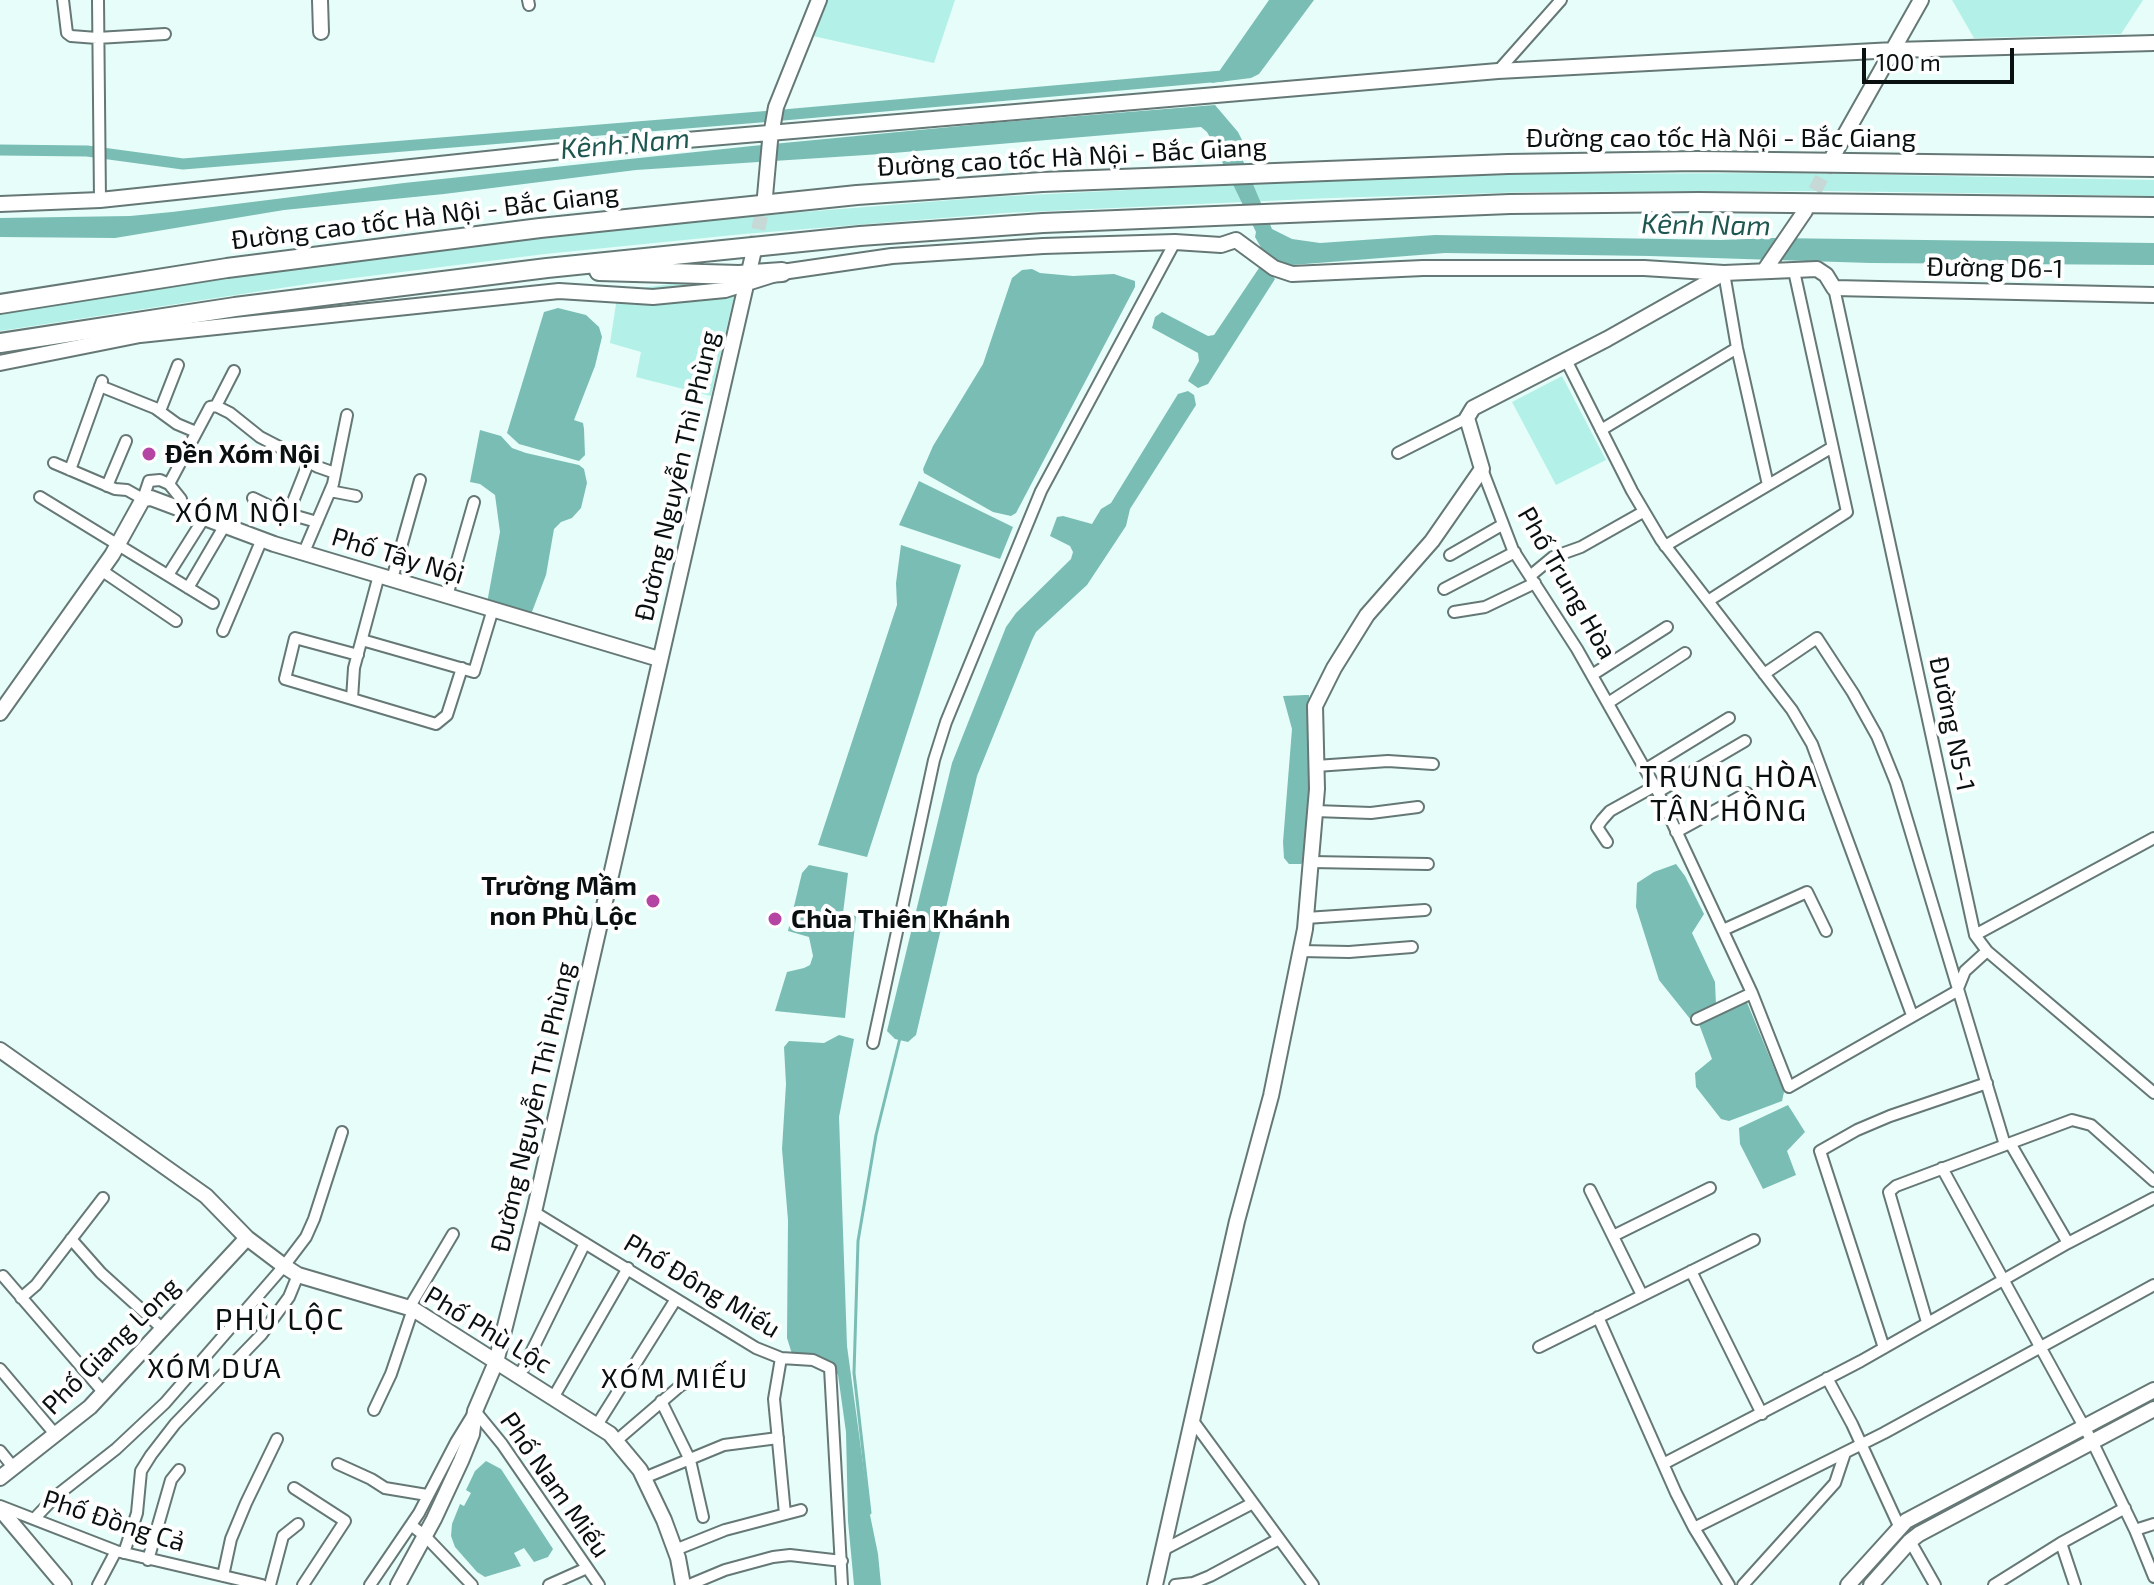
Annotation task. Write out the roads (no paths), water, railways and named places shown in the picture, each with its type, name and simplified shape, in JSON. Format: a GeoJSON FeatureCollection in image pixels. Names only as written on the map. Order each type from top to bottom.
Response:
{"type":"FeatureCollection","features":[{"type":"Feature","properties":{"kind":"highway","name":"Đường cao tốc Hà Nội - Bắc Giang"},"geometry":{"type":"LineString","coordinates":[[0,304],[227,268],[540,228],[857,195],[1042,182],[1240,172],[1698,161],[2154,167]]}},
{"type":"Feature","properties":{"kind":"highway"},"geometry":{"type":"LineString","coordinates":[[0,345],[98,326],[547,268],[860,236],[1043,223],[1226,213],[1510,204],[1699,202],[2154,207]]}},
{"type":"Feature","properties":{"kind":"highway"},"geometry":{"type":"LineString","coordinates":[[405,286],[601,271],[747,279],[782,272]]}},
{"type":"Feature","properties":{"kind":"street"},"geometry":{"type":"LineString","coordinates":[[63,0],[67,33],[77,37],[165,34]]}},
{"type":"Feature","properties":{"kind":"street"},"geometry":{"type":"LineString","coordinates":[[98,0],[100,200]]}},
{"type":"Feature","properties":{"kind":"street"},"geometry":{"type":"LineString","coordinates":[[320,0],[321,32]]}},
{"type":"Feature","properties":{"kind":"street"},"geometry":{"type":"LineString","coordinates":[[765,196],[776,107],[819,0]]}},
{"type":"Feature","properties":{"kind":"street"},"geometry":{"type":"LineString","coordinates":[[1498,71],[1561,0]]}},
{"type":"Feature","properties":{"kind":"street"},"geometry":{"type":"LineString","coordinates":[[1833,156],[1921,0]]}},
{"type":"Feature","properties":{"kind":"street"},"geometry":{"type":"LineString","coordinates":[[0,204],[100,200],[581,149],[1498,71],[1894,50],[2154,43]]}},
{"type":"Feature","properties":{"kind":"street"},"geometry":{"type":"LineString","coordinates":[[1764,271],[1802,217]]}},
{"type":"Feature","properties":{"kind":"street"},"geometry":{"type":"LineString","coordinates":[[782,272],[892,256],[1043,246],[1175,242],[1221,245],[1239,241],[1274,268],[1292,274],[1423,268],[1644,268],[1724,273],[1821,271],[1834,288]]}},
{"type":"Feature","properties":{"kind":"street"},"geometry":{"type":"LineString","coordinates":[[873,1043],[934,760],[946,722],[1041,491],[1175,242]]}},
{"type":"Feature","properties":{"kind":"street","name":"Đường Nguyễn Thì Phùng"},"geometry":{"type":"LineString","coordinates":[[398,1585],[425,1536],[472,1434],[475,1411],[496,1362],[534,1212],[754,250]]}},
{"type":"Feature","properties":{"kind":"street"},"geometry":{"type":"LineString","coordinates":[[1708,601],[1847,512],[1794,271]]}},
{"type":"Feature","properties":{"kind":"street"},"geometry":{"type":"LineString","coordinates":[[1724,273],[1737,348],[1768,485]]}},
{"type":"Feature","properties":{"kind":"street"},"geometry":{"type":"LineString","coordinates":[[1398,453],[1467,418],[1473,408],[1724,273]]}},
{"type":"Feature","properties":{"kind":"street"},"geometry":{"type":"LineString","coordinates":[[0,363],[154,334],[559,291],[653,297],[725,290],[747,279]]}},
{"type":"Feature","properties":{"kind":"street","name":"Đường D6-1"},"geometry":{"type":"LineString","coordinates":[[1834,288],[2154,295]]}},
{"type":"Feature","properties":{"kind":"street","name":"Đường N5-1"},"geometry":{"type":"LineString","coordinates":[[1834,288],[1975,935],[1987,951],[2154,1093]]}},
{"type":"Feature","properties":{"kind":"street"},"geometry":{"type":"LineString","coordinates":[[1601,430],[1737,348]]}},
{"type":"Feature","properties":{"kind":"street"},"geometry":{"type":"LineString","coordinates":[[1566,360],[1643,512],[1665,546],[1792,710],[1812,744],[1912,1015],[1957,991],[1965,971],[1987,951]]}},
{"type":"Feature","properties":{"kind":"street"},"geometry":{"type":"LineString","coordinates":[[160,411],[178,365]]}},
{"type":"Feature","properties":{"kind":"street"},"geometry":{"type":"LineString","coordinates":[[216,406],[234,371]]}},
{"type":"Feature","properties":{"kind":"street"},"geometry":{"type":"LineString","coordinates":[[70,470],[101,384],[160,411],[177,424],[196,432]]}},
{"type":"Feature","properties":{"kind":"street"},"geometry":{"type":"LineString","coordinates":[[169,484],[210,407],[216,406],[260,437],[335,473]]}},
{"type":"Feature","properties":{"kind":"street"},"geometry":{"type":"LineString","coordinates":[[304,552],[330,491],[347,415]]}},
{"type":"Feature","properties":{"kind":"street","name":"Phố Trung Hòa"},"geometry":{"type":"LineString","coordinates":[[1467,418],[1502,525],[1515,552],[1646,769],[1752,993],[1789,1087],[1912,1015]]}},
{"type":"Feature","properties":{"kind":"street"},"geometry":{"type":"LineString","coordinates":[[107,486],[126,441]]}},
{"type":"Feature","properties":{"kind":"street"},"geometry":{"type":"LineString","coordinates":[[1665,546],[1831,448]]}},
{"type":"Feature","properties":{"kind":"street"},"geometry":{"type":"LineString","coordinates":[[288,514],[309,461]]}},
{"type":"Feature","properties":{"kind":"street"},"geometry":{"type":"LineString","coordinates":[[54,463],[143,499]]}},
{"type":"Feature","properties":{"kind":"street"},"geometry":{"type":"LineString","coordinates":[[1155,1585],[1237,1221],[1271,1096],[1301,951],[1315,811],[1315,706],[1367,615],[1432,541],[1482,469]]}},
{"type":"Feature","properties":{"kind":"street"},"geometry":{"type":"LineString","coordinates":[[0,713],[118,544],[143,499],[149,481],[153,479],[169,484],[181,499],[182,509]]}},
{"type":"Feature","properties":{"kind":"street"},"geometry":{"type":"LineString","coordinates":[[352,699],[362,640],[420,480]]}},
{"type":"Feature","properties":{"kind":"street"},"geometry":{"type":"LineString","coordinates":[[330,491],[356,496]]}},
{"type":"Feature","properties":{"kind":"street"},"geometry":{"type":"LineString","coordinates":[[40,497],[213,603]]}},
{"type":"Feature","properties":{"kind":"street","name":"Phố Tây Nội"},"geometry":{"type":"LineString","coordinates":[[143,499],[151,498],[262,539],[659,659]]}},
{"type":"Feature","properties":{"kind":"street"},"geometry":{"type":"LineString","coordinates":[[253,498],[288,514],[317,522]]}},
{"type":"Feature","properties":{"kind":"street"},"geometry":{"type":"LineString","coordinates":[[447,596],[474,502]]}},
{"type":"Feature","properties":{"kind":"street"},"geometry":{"type":"LineString","coordinates":[[1454,612],[1485,607],[1532,579],[1553,557],[1581,547],[1643,512]]}},
{"type":"Feature","properties":{"kind":"street"},"geometry":{"type":"LineString","coordinates":[[168,575],[204,518]]}},
{"type":"Feature","properties":{"kind":"street"},"geometry":{"type":"LineString","coordinates":[[188,588],[225,525]]}},
{"type":"Feature","properties":{"kind":"street"},"geometry":{"type":"LineString","coordinates":[[1450,555],[1502,525]]}},
{"type":"Feature","properties":{"kind":"street"},"geometry":{"type":"LineString","coordinates":[[223,631],[262,539]]}},
{"type":"Feature","properties":{"kind":"street"},"geometry":{"type":"LineString","coordinates":[[1444,589],[1515,552]]}},
{"type":"Feature","properties":{"kind":"street"},"geometry":{"type":"LineString","coordinates":[[101,570],[176,621]]}},
{"type":"Feature","properties":{"kind":"street"},"geometry":{"type":"LineString","coordinates":[[362,640],[474,672],[493,609]]}},
{"type":"Feature","properties":{"kind":"street"},"geometry":{"type":"LineString","coordinates":[[1592,675],[1667,627]]}},
{"type":"Feature","properties":{"kind":"street"},"geometry":{"type":"LineString","coordinates":[[358,655],[295,638],[284,676],[288,682],[436,724],[447,715],[462,668]]}},
{"type":"Feature","properties":{"kind":"street"},"geometry":{"type":"LineString","coordinates":[[1764,674],[1817,638],[1877,736],[1896,783],[1957,991],[2007,1144],[2068,1243]]}},
{"type":"Feature","properties":{"kind":"street"},"geometry":{"type":"LineString","coordinates":[[1608,703],[1685,653]]}},
{"type":"Feature","properties":{"kind":"street"},"geometry":{"type":"LineString","coordinates":[[1646,769],[1729,718]]}},
{"type":"Feature","properties":{"kind":"street"},"geometry":{"type":"LineString","coordinates":[[1607,842],[1597,827],[1610,811],[1745,741]]}},
{"type":"Feature","properties":{"kind":"street"},"geometry":{"type":"LineString","coordinates":[[1316,766],[1388,761],[1433,764]]}},
{"type":"Feature","properties":{"kind":"street"},"geometry":{"type":"LineString","coordinates":[[1676,832],[1747,793]]}},
{"type":"Feature","properties":{"kind":"street"},"geometry":{"type":"LineString","coordinates":[[1315,811],[1371,813],[1418,807]]}},
{"type":"Feature","properties":{"kind":"street"},"geometry":{"type":"LineString","coordinates":[[1975,935],[2154,838]]}},
{"type":"Feature","properties":{"kind":"street"},"geometry":{"type":"LineString","coordinates":[[1311,862],[1428,864]]}},
{"type":"Feature","properties":{"kind":"street"},"geometry":{"type":"LineString","coordinates":[[1723,930],[1807,892],[1826,931]]}},
{"type":"Feature","properties":{"kind":"street"},"geometry":{"type":"LineString","coordinates":[[1306,918],[1425,910]]}},
{"type":"Feature","properties":{"kind":"street"},"geometry":{"type":"LineString","coordinates":[[1301,951],[1349,952],[1412,947]]}},
{"type":"Feature","properties":{"kind":"street"},"geometry":{"type":"LineString","coordinates":[[1702,1017],[1752,993]]}},
{"type":"Feature","properties":{"kind":"street","name":"Phố Phù Lộc"},"geometry":{"type":"LineString","coordinates":[[0,1050],[206,1196],[247,1238],[298,1275],[411,1309],[597,1425],[616,1441],[640,1470],[675,1550],[686,1585]]}},
{"type":"Feature","properties":{"kind":"street"},"geometry":{"type":"LineString","coordinates":[[1884,1348],[1820,1151],[1890,1116],[1987,1083]]}},
{"type":"Feature","properties":{"kind":"street"},"geometry":{"type":"LineString","coordinates":[[1927,1322],[1889,1192],[1896,1186],[2072,1120],[2091,1125],[2154,1181]]}},
{"type":"Feature","properties":{"kind":"street"},"geometry":{"type":"LineString","coordinates":[[34,1519],[56,1496],[116,1449],[165,1403],[284,1266],[306,1237],[314,1219],[342,1132]]}},
{"type":"Feature","properties":{"kind":"street"},"geometry":{"type":"LineString","coordinates":[[1942,1168],[2085,1427],[2125,1508],[2154,1577]]}},
{"type":"Feature","properties":{"kind":"street"},"geometry":{"type":"LineString","coordinates":[[1613,1236],[1710,1188]]}},
{"type":"Feature","properties":{"kind":"street"},"geometry":{"type":"LineString","coordinates":[[1590,1190],[1642,1295]]}},
{"type":"Feature","properties":{"kind":"street"},"geometry":{"type":"LineString","coordinates":[[21,1298],[36,1285],[103,1198]]}},
{"type":"Feature","properties":{"kind":"street"},"geometry":{"type":"LineString","coordinates":[[1665,1463],[1884,1348],[2068,1243],[2154,1198]]}},
{"type":"Feature","properties":{"kind":"street","name":"Phố Đông Miếu"},"geometry":{"type":"LineString","coordinates":[[534,1212],[741,1339],[781,1358],[820,1362],[828,1366],[831,1371],[842,1585]]}},
{"type":"Feature","properties":{"kind":"street"},"geometry":{"type":"LineString","coordinates":[[374,1410],[391,1374],[411,1309],[453,1234]]}},
{"type":"Feature","properties":{"kind":"street","name":"Phố Giang Long"},"geometry":{"type":"LineString","coordinates":[[0,1478],[104,1393],[247,1238]]}},
{"type":"Feature","properties":{"kind":"street"},"geometry":{"type":"LineString","coordinates":[[71,1239],[101,1273],[164,1330]]}},
{"type":"Feature","properties":{"kind":"street"},"geometry":{"type":"LineString","coordinates":[[1539,1347],[1754,1240]]}},
{"type":"Feature","properties":{"kind":"street"},"geometry":{"type":"LineString","coordinates":[[519,1377],[585,1243]]}},
{"type":"Feature","properties":{"kind":"street"},"geometry":{"type":"LineString","coordinates":[[553,1398],[628,1268]]}},
{"type":"Feature","properties":{"kind":"street"},"geometry":{"type":"LineString","coordinates":[[1691,1271],[1762,1414]]}},
{"type":"Feature","properties":{"kind":"street"},"geometry":{"type":"LineString","coordinates":[[98,1585],[120,1552],[137,1513],[141,1471],[146,1463],[175,1424],[261,1335],[289,1297],[298,1275]]}},
{"type":"Feature","properties":{"kind":"street"},"geometry":{"type":"LineString","coordinates":[[3,1276],[104,1393]]}},
{"type":"Feature","properties":{"kind":"street"},"geometry":{"type":"LineString","coordinates":[[1694,1528],[1845,1453],[2154,1285]]}},
{"type":"Feature","properties":{"kind":"street"},"geometry":{"type":"LineString","coordinates":[[597,1425],[676,1299]]}},
{"type":"Feature","properties":{"kind":"street"},"geometry":{"type":"LineString","coordinates":[[1598,1317],[1694,1528],[1729,1585]]}},
{"type":"Feature","properties":{"kind":"street"},"geometry":{"type":"LineString","coordinates":[[781,1358],[774,1399],[785,1514]]}},
{"type":"Feature","properties":{"kind":"street"},"geometry":{"type":"LineString","coordinates":[[0,1369],[55,1434]]}},
{"type":"Feature","properties":{"kind":"street"},"geometry":{"type":"LineString","coordinates":[[616,1441],[680,1386],[694,1378],[713,1374]]}},
{"type":"Feature","properties":{"kind":"street"},"geometry":{"type":"LineString","coordinates":[[1827,1378],[1862,1444],[1899,1526],[1935,1585]]}},
{"type":"Feature","properties":{"kind":"street"},"geometry":{"type":"LineString","coordinates":[[1848,1585],[1899,1526],[1937,1502],[2154,1390]]}},
{"type":"Feature","properties":{"kind":"street"},"geometry":{"type":"LineString","coordinates":[[661,1401],[690,1460],[703,1517]]}},
{"type":"Feature","properties":{"kind":"street"},"geometry":{"type":"LineString","coordinates":[[1871,1585],[1910,1541],[1941,1521],[2154,1409]]}},
{"type":"Feature","properties":{"kind":"street"},"geometry":{"type":"LineString","coordinates":[[370,1585],[411,1525],[475,1411]]}},
{"type":"Feature","properties":{"kind":"street","name":"Phố Nam Miếu"},"geometry":{"type":"LineString","coordinates":[[475,1411],[502,1444],[599,1585]]}},
{"type":"Feature","properties":{"kind":"street"},"geometry":{"type":"LineString","coordinates":[[1193,1421],[1311,1582],[1296,1585]]}},
{"type":"Feature","properties":{"kind":"street"},"geometry":{"type":"LineString","coordinates":[[644,1478],[724,1445],[778,1438]]}},
{"type":"Feature","properties":{"kind":"street"},"geometry":{"type":"LineString","coordinates":[[223,1576],[231,1539],[277,1439]]}},
{"type":"Feature","properties":{"kind":"street"},"geometry":{"type":"LineString","coordinates":[[0,1451],[13,1467]]}},
{"type":"Feature","properties":{"kind":"street"},"geometry":{"type":"LineString","coordinates":[[1743,1585],[1835,1483],[1845,1453]]}},
{"type":"Feature","properties":{"kind":"street"},"geometry":{"type":"LineString","coordinates":[[338,1464],[385,1488],[427,1495]]}},
{"type":"Feature","properties":{"kind":"street"},"geometry":{"type":"LineString","coordinates":[[148,1560],[171,1480],[179,1470]]}},
{"type":"Feature","properties":{"kind":"street"},"geometry":{"type":"LineString","coordinates":[[294,1488],[345,1521],[303,1585]]}},
{"type":"Feature","properties":{"kind":"street"},"geometry":{"type":"LineString","coordinates":[[1161,1551],[1253,1503]]}},
{"type":"Feature","properties":{"kind":"street"},"geometry":{"type":"LineString","coordinates":[[0,1507],[64,1585]]}},
{"type":"Feature","properties":{"kind":"street","name":"Phố Đồng Cả"},"geometry":{"type":"LineString","coordinates":[[0,1507],[120,1552],[262,1585]]}},
{"type":"Feature","properties":{"kind":"street"},"geometry":{"type":"LineString","coordinates":[[1994,1585],[2125,1508]]}},
{"type":"Feature","properties":{"kind":"street"},"geometry":{"type":"LineString","coordinates":[[675,1550],[725,1530],[801,1510]]}},
{"type":"Feature","properties":{"kind":"street"},"geometry":{"type":"LineString","coordinates":[[270,1585],[283,1536],[298,1524]]}},
{"type":"Feature","properties":{"kind":"street"},"geometry":{"type":"LineString","coordinates":[[2135,1530],[2154,1524]]}},
{"type":"Feature","properties":{"kind":"street"},"geometry":{"type":"LineString","coordinates":[[411,1525],[472,1585]]}},
{"type":"Feature","properties":{"kind":"street"},"geometry":{"type":"LineString","coordinates":[[1175,1585],[1193,1583],[1210,1576],[1279,1539]]}},
{"type":"Feature","properties":{"kind":"street"},"geometry":{"type":"LineString","coordinates":[[2061,1543],[2075,1585]]}},
{"type":"Feature","properties":{"kind":"street"},"geometry":{"type":"LineString","coordinates":[[686,1585],[773,1557],[790,1555],[842,1561]]}},
{"type":"Feature","properties":{"kind":"street"},"geometry":{"type":"LineString","coordinates":[[549,1585],[587,1568]]}},
{"type":"Feature","properties":{"kind":"waterway","name":"Kênh Nam"},"geometry":{"type":"LineString","coordinates":[[0,150],[87,151],[183,164],[772,116],[1230,73]]}},
{"type":"Feature","properties":{"kind":"waterway"},"geometry":{"type":"LineString","coordinates":[[870,1513],[854,1373],[858,1241],[876,1135],[900,1038]]}},
{"type":"Feature","properties":{"kind":"tunnel"},"geometry":{"type":"LineString","coordinates":[[1805,209],[1833,157]]}},
{"type":"Feature","properties":{"kind":"tunnel"},"geometry":{"type":"LineString","coordinates":[[754,250],[765,197]]}},
{"type":"Feature","properties":{"kind":"place","name":"Đền Xóm Nội"},"geometry":{"type":"Point","coordinates":[149,454]}},
{"type":"Feature","properties":{"kind":"place","name":"Trường Mầm non Phù Lộc"},"geometry":{"type":"Point","coordinates":[653,901]}},
{"type":"Feature","properties":{"kind":"place","name":"Chùa Thiên Khánh"},"geometry":{"type":"Point","coordinates":[775,919]}},
{"type":"Feature","properties":{"kind":"district","name":"XÓM NỘI"},"geometry":{"type":"Point","coordinates":[238,513]}},
{"type":"Feature","properties":{"kind":"district","name":"TRUNG HÒA TÂN HỒNG"},"geometry":{"type":"Point","coordinates":[1729,794]}},
{"type":"Feature","properties":{"kind":"district","name":"PHÙ LỘC"},"geometry":{"type":"Point","coordinates":[280,1320]}},
{"type":"Feature","properties":{"kind":"district","name":"XÓM DƯA"},"geometry":{"type":"Point","coordinates":[215,1369]}},
{"type":"Feature","properties":{"kind":"district","name":"XÓM MIẾU"},"geometry":{"type":"Point","coordinates":[675,1379]}}]}
